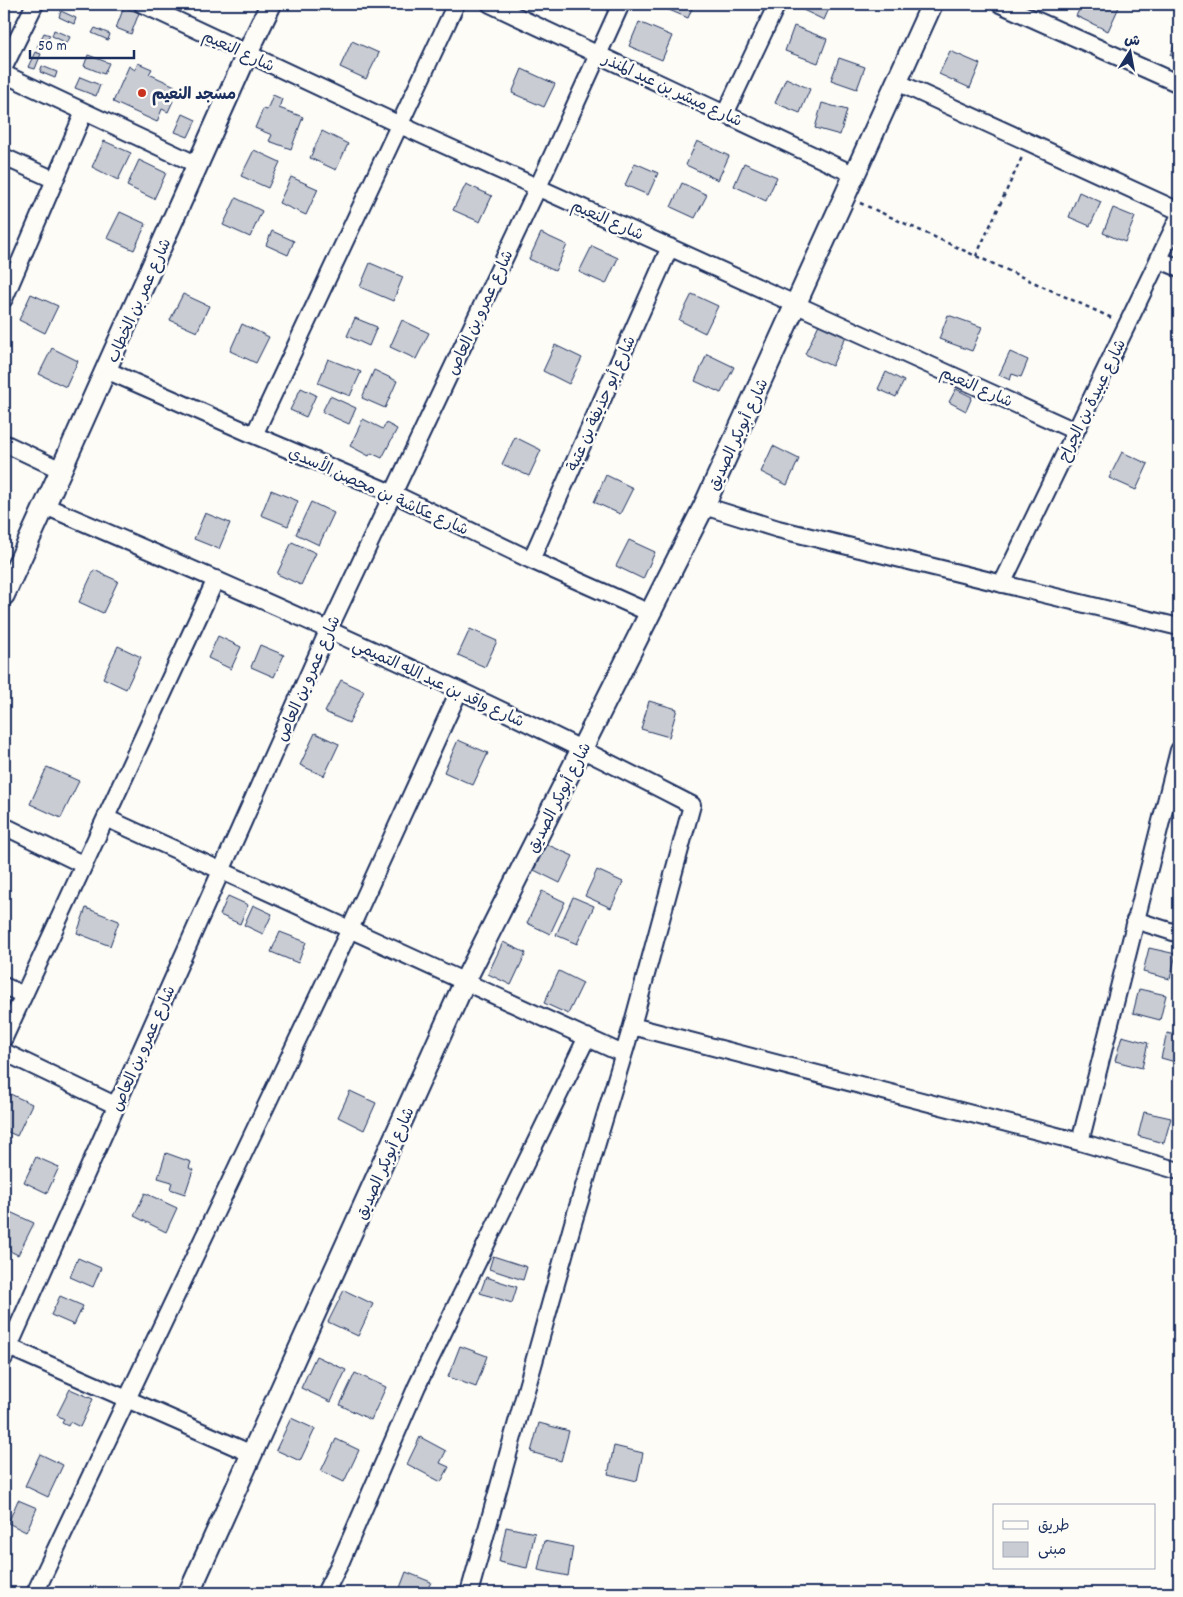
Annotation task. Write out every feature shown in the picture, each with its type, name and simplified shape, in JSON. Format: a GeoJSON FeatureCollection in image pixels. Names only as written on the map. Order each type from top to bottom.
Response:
{"type":"FeatureCollection","features":[{"type":"Feature","properties":{"kind":"street"},"geometry":{"type":"LineString","coordinates":[[4,67],[35,4]]}},
{"type":"Feature","properties":{"kind":"street","name":"شارع النعيم"},"geometry":{"type":"LineString","coordinates":[[142,4],[246,54],[1075,431]]}},
{"type":"Feature","properties":{"kind":"street","name":"شارع عمر بن الخطاب"},"geometry":{"type":"LineString","coordinates":[[4,591],[45,506],[246,54],[271,4]]}},
{"type":"Feature","properties":{"kind":"street"},"geometry":{"type":"LineString","coordinates":[[254,436],[456,4]]}},
{"type":"Feature","properties":{"kind":"street","name":"شارع مبشر بن عبد المنذر"},"geometry":{"type":"LineString","coordinates":[[490,4],[855,175]]}},
{"type":"Feature","properties":{"kind":"street","name":"شارع عمرو بن العاص"},"geometry":{"type":"LineString","coordinates":[[5,1350],[328,631],[538,187],[621,4]]}},
{"type":"Feature","properties":{"kind":"street"},"geometry":{"type":"LineString","coordinates":[[725,114],[777,4]]}},
{"type":"Feature","properties":{"kind":"street","name":"شارع أبوبكر الصديق"},"geometry":{"type":"LineString","coordinates":[[189,1593],[465,981],[704,506],[932,4]]}},
{"type":"Feature","properties":{"kind":"street"},"geometry":{"type":"LineString","coordinates":[[1000,4],[1179,84]]}},
{"type":"Feature","properties":{"kind":"street"},"geometry":{"type":"LineString","coordinates":[[4,74],[198,165]]}},
{"type":"Feature","properties":{"kind":"street"},"geometry":{"type":"LineString","coordinates":[[897,82],[1179,211]]}},
{"type":"Feature","properties":{"kind":"street"},"geometry":{"type":"LineString","coordinates":[[4,299],[84,112]]}},
{"type":"Feature","properties":{"kind":"street"},"geometry":{"type":"LineString","coordinates":[[4,157],[55,180]]}},
{"type":"Feature","properties":{"kind":"street","name":"شارع عبيدة بن الجراح"},"geometry":{"type":"LineString","coordinates":[[1002,584],[1160,260],[1179,217]]}},
{"type":"Feature","properties":{"kind":"street","name":"شارع أبو حذيفة بن عتبة"},"geometry":{"type":"LineString","coordinates":[[530,560],[670,247]]}},
{"type":"Feature","properties":{"kind":"street"},"geometry":{"type":"LineString","coordinates":[[1160,260],[1179,268]]}},
{"type":"Feature","properties":{"kind":"street","name":"شارع عكاشة بن محصن الأسدي"},"geometry":{"type":"LineString","coordinates":[[106,370],[254,436],[394,494],[530,560],[650,613]]}},
{"type":"Feature","properties":{"kind":"street"},"geometry":{"type":"LineString","coordinates":[[4,443],[61,470]]}},
{"type":"Feature","properties":{"kind":"street","name":"شارع واقد بن عبد الله التميمي"},"geometry":{"type":"LineString","coordinates":[[45,506],[216,579],[459,691],[582,748],[692,805],[632,1026]]}},
{"type":"Feature","properties":{"kind":"street"},"geometry":{"type":"LineString","coordinates":[[704,506],[778,529],[1179,627]]}},
{"type":"Feature","properties":{"kind":"street"},"geometry":{"type":"LineString","coordinates":[[4,1038],[216,579]]}},
{"type":"Feature","properties":{"kind":"street"},"geometry":{"type":"LineString","coordinates":[[35,1593],[350,929],[459,691]]}},
{"type":"Feature","properties":{"kind":"street"},"geometry":{"type":"LineString","coordinates":[[1179,750],[1169,789],[1170,794],[1179,799]]}},
{"type":"Feature","properties":{"kind":"street"},"geometry":{"type":"LineString","coordinates":[[1080,1142],[1179,750]]}},
{"type":"Feature","properties":{"kind":"street"},"geometry":{"type":"LineString","coordinates":[[106,818],[623,1054]]}},
{"type":"Feature","properties":{"kind":"street"},"geometry":{"type":"LineString","coordinates":[[4,826],[84,865]]}},
{"type":"Feature","properties":{"kind":"street"},"geometry":{"type":"LineString","coordinates":[[4,1052],[116,1105],[221,870]]}},
{"type":"Feature","properties":{"kind":"street"},"geometry":{"type":"LineString","coordinates":[[1136,920],[1179,934]]}},
{"type":"Feature","properties":{"kind":"street"},"geometry":{"type":"LineString","coordinates":[[4,986],[24,995]]}},
{"type":"Feature","properties":{"kind":"street"},"geometry":{"type":"LineString","coordinates":[[469,1593],[573,1223],[632,1026],[1080,1142],[1179,1171]]}},
{"type":"Feature","properties":{"kind":"street"},"geometry":{"type":"LineString","coordinates":[[325,1593],[341,1561],[417,1386],[587,1037]]}},
{"type":"Feature","properties":{"kind":"street"},"geometry":{"type":"LineString","coordinates":[[5,1350],[128,1399],[252,1454]]}},
{"type":"Feature","properties":{"kind":"path"},"geometry":{"type":"LineString","coordinates":[[976,256],[1029,142]]}},
{"type":"Feature","properties":{"kind":"path"},"geometry":{"type":"LineString","coordinates":[[845,197],[1128,326]]}},
{"type":"Feature","properties":{"kind":"building"},"geometry":{"type":"Polygon","coordinates":[[[655,4],[694,4],[688,18],[655,4]]]}},
{"type":"Feature","properties":{"kind":"building"},"geometry":{"type":"Polygon","coordinates":[[[803,4],[831,4],[824,20],[801,9],[803,4]]]}},
{"type":"Feature","properties":{"kind":"building"},"geometry":{"type":"Polygon","coordinates":[[[1082,4],[1112,4],[1119,7],[1108,31],[1076,16],[1082,4]]]}},
{"type":"Feature","properties":{"kind":"building"},"geometry":{"type":"Polygon","coordinates":[[[124,7],[139,13],[131,34],[116,28],[124,7]]]}},
{"type":"Feature","properties":{"kind":"building"},"geometry":{"type":"Polygon","coordinates":[[[61,11],[76,18],[74,24],[59,17],[61,11]]]}},
{"type":"Feature","properties":{"kind":"building"},"geometry":{"type":"Polygon","coordinates":[[[639,22],[672,36],[662,60],[629,46],[639,22]]]}},
{"type":"Feature","properties":{"kind":"building"},"geometry":{"type":"Polygon","coordinates":[[[794,26],[827,39],[818,63],[785,51],[794,26]]]}},
{"type":"Feature","properties":{"kind":"building"},"geometry":{"type":"Polygon","coordinates":[[[95,28],[110,34],[108,40],[92,33],[95,28]]]}},
{"type":"Feature","properties":{"kind":"building"},"geometry":{"type":"Polygon","coordinates":[[[54,30],[70,37],[67,43],[52,36],[54,30]]]}},
{"type":"Feature","properties":{"kind":"building"},"geometry":{"type":"Polygon","coordinates":[[[44,33],[50,35],[43,50],[37,47],[44,33]]]}},
{"type":"Feature","properties":{"kind":"building"},"geometry":{"type":"Polygon","coordinates":[[[1179,35],[1179,59],[1170,55],[1179,35]]]}},
{"type":"Feature","properties":{"kind":"building"},"geometry":{"type":"Polygon","coordinates":[[[352,41],[379,53],[366,79],[340,67],[352,41]]]}},
{"type":"Feature","properties":{"kind":"building"},"geometry":{"type":"Polygon","coordinates":[[[950,51],[980,64],[970,88],[939,74],[950,51]]]}},
{"type":"Feature","properties":{"kind":"building"},"geometry":{"type":"Polygon","coordinates":[[[35,52],[41,54],[35,69],[28,67],[35,52]]]}},
{"type":"Feature","properties":{"kind":"building"},"geometry":{"type":"Polygon","coordinates":[[[88,55],[109,63],[104,74],[84,66],[88,55]]]}},
{"type":"Feature","properties":{"kind":"building"},"geometry":{"type":"Polygon","coordinates":[[[839,58],[865,67],[857,89],[831,80],[839,58]]]}},
{"type":"Feature","properties":{"kind":"building"},"geometry":{"type":"Polygon","coordinates":[[[138,63],[152,69],[149,74],[175,86],[168,99],[173,101],[168,112],[162,109],[157,122],[113,102],[129,66],[135,70],[138,63]]]}},
{"type":"Feature","properties":{"kind":"building"},"geometry":{"type":"Polygon","coordinates":[[[42,66],[57,72],[55,78],[40,72],[42,66]]]}},
{"type":"Feature","properties":{"kind":"building"},"geometry":{"type":"Polygon","coordinates":[[[522,69],[555,84],[544,107],[512,93],[522,69]]]}},
{"type":"Feature","properties":{"kind":"building"},"geometry":{"type":"Polygon","coordinates":[[[80,77],[100,85],[96,96],[75,88],[80,77]]]}},
{"type":"Feature","properties":{"kind":"building"},"geometry":{"type":"Polygon","coordinates":[[[786,78],[810,89],[800,113],[775,103],[786,78]]]}},
{"type":"Feature","properties":{"kind":"building"},"geometry":{"type":"Polygon","coordinates":[[[273,95],[282,99],[279,108],[303,117],[291,149],[269,141],[272,135],[255,128],[263,109],[267,110],[273,95]]]}},
{"type":"Feature","properties":{"kind":"building"},"geometry":{"type":"Polygon","coordinates":[[[822,103],[847,110],[840,135],[815,128],[822,103]]]}},
{"type":"Feature","properties":{"kind":"building"},"geometry":{"type":"Polygon","coordinates":[[[183,114],[196,120],[188,137],[175,132],[183,114]]]}},
{"type":"Feature","properties":{"kind":"building"},"geometry":{"type":"Polygon","coordinates":[[[322,131],[348,144],[336,170],[310,158],[322,131]]]}},
{"type":"Feature","properties":{"kind":"building"},"geometry":{"type":"Polygon","coordinates":[[[104,141],[131,153],[118,180],[92,167],[104,141]]]}},
{"type":"Feature","properties":{"kind":"building"},"geometry":{"type":"Polygon","coordinates":[[[697,141],[729,156],[718,180],[686,165],[697,141]]]}},
{"type":"Feature","properties":{"kind":"building"},"geometry":{"type":"Polygon","coordinates":[[[254,150],[280,162],[268,188],[241,176],[254,150]]]}},
{"type":"Feature","properties":{"kind":"building"},"geometry":{"type":"Polygon","coordinates":[[[139,160],[166,173],[154,199],[127,186],[139,160]]]}},
{"type":"Feature","properties":{"kind":"building"},"geometry":{"type":"Polygon","coordinates":[[[635,163],[658,173],[648,195],[625,185],[635,163]]]}},
{"type":"Feature","properties":{"kind":"building"},"geometry":{"type":"Polygon","coordinates":[[[744,163],[777,177],[766,201],[734,186],[744,163]]]}},
{"type":"Feature","properties":{"kind":"building"},"geometry":{"type":"Polygon","coordinates":[[[291,177],[318,189],[306,215],[279,203],[291,177]]]}},
{"type":"Feature","properties":{"kind":"building"},"geometry":{"type":"Polygon","coordinates":[[[682,183],[707,195],[695,218],[671,207],[682,183]]]}},
{"type":"Feature","properties":{"kind":"building"},"geometry":{"type":"Polygon","coordinates":[[[466,184],[492,196],[480,222],[453,210],[466,184]]]}},
{"type":"Feature","properties":{"kind":"building"},"geometry":{"type":"Polygon","coordinates":[[[1079,192],[1101,202],[1090,226],[1069,217],[1079,192]]]}},
{"type":"Feature","properties":{"kind":"building"},"geometry":{"type":"Polygon","coordinates":[[[236,198],[262,211],[250,237],[223,225],[236,198]]]}},
{"type":"Feature","properties":{"kind":"building"},"geometry":{"type":"Polygon","coordinates":[[[1113,208],[1135,217],[1125,242],[1103,233],[1113,208]]]}},
{"type":"Feature","properties":{"kind":"building"},"geometry":{"type":"Polygon","coordinates":[[[120,212],[146,224],[134,250],[107,238],[120,212]]]}},
{"type":"Feature","properties":{"kind":"building"},"geometry":{"type":"Polygon","coordinates":[[[272,231],[294,241],[288,255],[266,245],[272,231]]]}},
{"type":"Feature","properties":{"kind":"building"},"geometry":{"type":"Polygon","coordinates":[[[541,233],[567,245],[555,271],[529,259],[541,233]]]}},
{"type":"Feature","properties":{"kind":"building"},"geometry":{"type":"Polygon","coordinates":[[[592,246],[618,258],[606,284],[579,272],[592,246]]]}},
{"type":"Feature","properties":{"kind":"building"},"geometry":{"type":"Polygon","coordinates":[[[370,263],[403,277],[393,301],[360,287],[370,263]]]}},
{"type":"Feature","properties":{"kind":"building"},"geometry":{"type":"Polygon","coordinates":[[[31,294],[58,306],[45,333],[19,320],[31,294]]]}},
{"type":"Feature","properties":{"kind":"building"},"geometry":{"type":"Polygon","coordinates":[[[183,294],[209,306],[197,332],[170,320],[183,294]]]}},
{"type":"Feature","properties":{"kind":"building"},"geometry":{"type":"Polygon","coordinates":[[[692,294],[718,306],[705,333],[679,320],[692,294]]]}},
{"type":"Feature","properties":{"kind":"building"},"geometry":{"type":"Polygon","coordinates":[[[948,315],[982,327],[972,351],[939,339],[948,315]]]}},
{"type":"Feature","properties":{"kind":"building"},"geometry":{"type":"Polygon","coordinates":[[[355,318],[377,327],[369,346],[347,336],[355,318]]]}},
{"type":"Feature","properties":{"kind":"building"},"geometry":{"type":"Polygon","coordinates":[[[402,320],[429,333],[416,359],[390,347],[402,320]]]}},
{"type":"Feature","properties":{"kind":"building"},"geometry":{"type":"Polygon","coordinates":[[[820,322],[847,334],[832,366],[805,354],[820,322]]]}},
{"type":"Feature","properties":{"kind":"building"},"geometry":{"type":"Polygon","coordinates":[[[242,324],[269,337],[256,363],[230,351],[242,324]]]}},
{"type":"Feature","properties":{"kind":"building"},"geometry":{"type":"Polygon","coordinates":[[[555,345],[582,358],[569,384],[543,371],[555,345]]]}},
{"type":"Feature","properties":{"kind":"building"},"geometry":{"type":"Polygon","coordinates":[[[52,348],[78,361],[66,387],[39,374],[52,348]]]}},
{"type":"Feature","properties":{"kind":"building"},"geometry":{"type":"Polygon","coordinates":[[[1010,352],[1028,360],[1021,377],[1012,374],[1010,380],[999,375],[1010,352]]]}},
{"type":"Feature","properties":{"kind":"building"},"geometry":{"type":"Polygon","coordinates":[[[707,354],[734,367],[721,393],[695,381],[707,354]]]}},
{"type":"Feature","properties":{"kind":"building"},"geometry":{"type":"Polygon","coordinates":[[[328,359],[361,372],[350,396],[318,383],[328,359]]]}},
{"type":"Feature","properties":{"kind":"building"},"geometry":{"type":"Polygon","coordinates":[[[374,370],[397,381],[385,408],[362,398],[374,370]]]}},
{"type":"Feature","properties":{"kind":"building"},"geometry":{"type":"Polygon","coordinates":[[[886,372],[904,381],[896,397],[878,389],[886,372]]]}},
{"type":"Feature","properties":{"kind":"building"},"geometry":{"type":"Polygon","coordinates":[[[301,388],[316,395],[306,417],[290,410],[301,388]]]}},
{"type":"Feature","properties":{"kind":"building"},"geometry":{"type":"Polygon","coordinates":[[[956,389],[972,397],[966,411],[949,402],[956,389]]]}},
{"type":"Feature","properties":{"kind":"building"},"geometry":{"type":"Polygon","coordinates":[[[330,396],[356,408],[349,424],[322,412],[330,396]]]}},
{"type":"Feature","properties":{"kind":"building"},"geometry":{"type":"Polygon","coordinates":[[[363,419],[383,429],[386,423],[397,429],[382,458],[371,453],[369,456],[350,446],[363,419]]]}},
{"type":"Feature","properties":{"kind":"building"},"geometry":{"type":"Polygon","coordinates":[[[515,437],[541,450],[529,476],[502,464],[515,437]]]}},
{"type":"Feature","properties":{"kind":"building"},"geometry":{"type":"Polygon","coordinates":[[[773,446],[799,459],[787,485],[761,472],[773,446]]]}},
{"type":"Feature","properties":{"kind":"building"},"geometry":{"type":"Polygon","coordinates":[[[1122,452],[1148,464],[1136,490],[1109,478],[1122,452]]]}},
{"type":"Feature","properties":{"kind":"building"},"geometry":{"type":"Polygon","coordinates":[[[606,475],[633,488],[620,514],[594,502],[606,475]]]}},
{"type":"Feature","properties":{"kind":"building"},"geometry":{"type":"Polygon","coordinates":[[[271,490],[298,501],[288,526],[261,515],[271,490]]]}},
{"type":"Feature","properties":{"kind":"building"},"geometry":{"type":"Polygon","coordinates":[[[311,502],[334,513],[319,545],[296,534],[311,502]]]}},
{"type":"Feature","properties":{"kind":"building"},"geometry":{"type":"Polygon","coordinates":[[[205,513],[230,523],[219,549],[194,539],[205,513]]]}},
{"type":"Feature","properties":{"kind":"building"},"geometry":{"type":"Polygon","coordinates":[[[629,540],[655,552],[643,579],[616,566],[629,540]]]}},
{"type":"Feature","properties":{"kind":"building"},"geometry":{"type":"Polygon","coordinates":[[[292,542],[316,553],[301,585],[277,574],[292,542]]]}},
{"type":"Feature","properties":{"kind":"building"},"geometry":{"type":"Polygon","coordinates":[[[94,570],[118,581],[103,613],[79,602],[94,570]]]}},
{"type":"Feature","properties":{"kind":"building"},"geometry":{"type":"Polygon","coordinates":[[[470,629],[497,641],[485,667],[458,655],[470,629]]]}},
{"type":"Feature","properties":{"kind":"building"},"geometry":{"type":"Polygon","coordinates":[[[218,636],[241,647],[231,669],[208,658],[218,636]]]}},
{"type":"Feature","properties":{"kind":"building"},"geometry":{"type":"Polygon","coordinates":[[[260,645],[284,655],[274,677],[251,667],[260,645]]]}},
{"type":"Feature","properties":{"kind":"building"},"geometry":{"type":"Polygon","coordinates":[[[118,646],[141,657],[126,689],[103,678],[118,646]]]}},
{"type":"Feature","properties":{"kind":"building"},"geometry":{"type":"Polygon","coordinates":[[[341,680],[364,691],[349,723],[325,712],[341,680]]]}},
{"type":"Feature","properties":{"kind":"building"},"geometry":{"type":"Polygon","coordinates":[[[649,701],[677,709],[669,737],[641,729],[649,701]]]}},
{"type":"Feature","properties":{"kind":"building"},"geometry":{"type":"Polygon","coordinates":[[[315,733],[339,744],[324,776],[300,765],[315,733]]]}},
{"type":"Feature","properties":{"kind":"building"},"geometry":{"type":"Polygon","coordinates":[[[458,740],[488,753],[473,785],[444,772],[458,740]]]}},
{"type":"Feature","properties":{"kind":"building"},"geometry":{"type":"Polygon","coordinates":[[[47,767],[79,781],[61,818],[30,804],[47,767]]]}},
{"type":"Feature","properties":{"kind":"building"},"geometry":{"type":"Polygon","coordinates":[[[546,844],[573,856],[560,883],[534,870],[546,844]]]}},
{"type":"Feature","properties":{"kind":"building"},"geometry":{"type":"Polygon","coordinates":[[[597,870],[623,882],[611,908],[585,896],[597,870]]]}},
{"type":"Feature","properties":{"kind":"building"},"geometry":{"type":"Polygon","coordinates":[[[542,891],[565,902],[550,934],[527,923],[542,891]]]}},
{"type":"Feature","properties":{"kind":"building"},"geometry":{"type":"Polygon","coordinates":[[[228,896],[248,905],[240,924],[220,915],[228,896]]]}},
{"type":"Feature","properties":{"kind":"building"},"geometry":{"type":"Polygon","coordinates":[[[573,897],[594,906],[577,944],[556,935],[573,897]]]}},
{"type":"Feature","properties":{"kind":"building"},"geometry":{"type":"Polygon","coordinates":[[[253,905],[272,914],[263,934],[244,925],[253,905]]]}},
{"type":"Feature","properties":{"kind":"building"},"geometry":{"type":"Polygon","coordinates":[[[86,908],[119,921],[110,946],[77,933],[86,908]]]}},
{"type":"Feature","properties":{"kind":"building"},"geometry":{"type":"Polygon","coordinates":[[[280,932],[306,942],[298,963],[271,952],[280,932]]]}},
{"type":"Feature","properties":{"kind":"building"},"geometry":{"type":"Polygon","coordinates":[[[503,942],[526,953],[511,985],[488,974],[503,942]]]}},
{"type":"Feature","properties":{"kind":"building"},"geometry":{"type":"Polygon","coordinates":[[[1149,948],[1176,954],[1170,979],[1143,972],[1149,948]]]}},
{"type":"Feature","properties":{"kind":"building"},"geometry":{"type":"Polygon","coordinates":[[[559,971],[583,983],[568,1014],[544,1003],[559,971]]]}},
{"type":"Feature","properties":{"kind":"building"},"geometry":{"type":"Polygon","coordinates":[[[1139,989],[1166,995],[1160,1020],[1133,1013],[1139,989]]]}},
{"type":"Feature","properties":{"kind":"building"},"geometry":{"type":"Polygon","coordinates":[[[1167,1033],[1179,1036],[1179,1063],[1161,1058],[1167,1033]]]}},
{"type":"Feature","properties":{"kind":"building"},"geometry":{"type":"Polygon","coordinates":[[[1122,1036],[1148,1043],[1142,1068],[1115,1061],[1122,1036]]]}},
{"type":"Feature","properties":{"kind":"building"},"geometry":{"type":"Polygon","coordinates":[[[350,1091],[376,1103],[364,1130],[338,1117],[350,1091]]]}},
{"type":"Feature","properties":{"kind":"building"},"geometry":{"type":"Polygon","coordinates":[[[8,1093],[32,1104],[17,1136],[4,1130],[4,1102],[8,1093]]]}},
{"type":"Feature","properties":{"kind":"building"},"geometry":{"type":"Polygon","coordinates":[[[1144,1112],[1171,1118],[1164,1143],[1138,1136],[1144,1112]]]}},
{"type":"Feature","properties":{"kind":"building"},"geometry":{"type":"Polygon","coordinates":[[[166,1153],[191,1162],[189,1168],[193,1170],[185,1194],[170,1189],[172,1182],[158,1178],[166,1153]]]}},
{"type":"Feature","properties":{"kind":"building"},"geometry":{"type":"Polygon","coordinates":[[[36,1157],[59,1167],[47,1193],[24,1182],[36,1157]]]}},
{"type":"Feature","properties":{"kind":"building"},"geometry":{"type":"Polygon","coordinates":[[[145,1193],[177,1208],[166,1232],[134,1216],[145,1193]]]}},
{"type":"Feature","properties":{"kind":"building"},"geometry":{"type":"Polygon","coordinates":[[[10,1212],[34,1223],[18,1255],[4,1248],[4,1225],[10,1212]]]}},
{"type":"Feature","properties":{"kind":"building"},"geometry":{"type":"Polygon","coordinates":[[[493,1256],[527,1267],[523,1280],[489,1269],[493,1256]]]}},
{"type":"Feature","properties":{"kind":"building"},"geometry":{"type":"Polygon","coordinates":[[[78,1258],[101,1268],[93,1287],[70,1277],[78,1258]]]}},
{"type":"Feature","properties":{"kind":"building"},"geometry":{"type":"Polygon","coordinates":[[[4,1277],[9,1279],[4,1289],[4,1277]]]}},
{"type":"Feature","properties":{"kind":"building"},"geometry":{"type":"Polygon","coordinates":[[[486,1277],[517,1287],[512,1303],[480,1293],[486,1277]]]}},
{"type":"Feature","properties":{"kind":"building"},"geometry":{"type":"Polygon","coordinates":[[[344,1290],[373,1304],[358,1336],[328,1322],[344,1290]]]}},
{"type":"Feature","properties":{"kind":"building"},"geometry":{"type":"Polygon","coordinates":[[[60,1296],[83,1306],[74,1325],[51,1315],[60,1296]]]}},
{"type":"Feature","properties":{"kind":"building"},"geometry":{"type":"Polygon","coordinates":[[[460,1346],[487,1356],[476,1387],[448,1377],[460,1346]]]}},
{"type":"Feature","properties":{"kind":"building"},"geometry":{"type":"Polygon","coordinates":[[[316,1356],[346,1370],[331,1402],[301,1388],[316,1356]]]}},
{"type":"Feature","properties":{"kind":"building"},"geometry":{"type":"Polygon","coordinates":[[[355,1373],[386,1387],[371,1420],[340,1405],[355,1373]]]}},
{"type":"Feature","properties":{"kind":"building"},"geometry":{"type":"Polygon","coordinates":[[[70,1389],[93,1399],[80,1427],[70,1422],[68,1426],[62,1423],[64,1419],[57,1415],[70,1389]]]}},
{"type":"Feature","properties":{"kind":"building"},"geometry":{"type":"Polygon","coordinates":[[[291,1418],[315,1429],[300,1461],[276,1450],[291,1418]]]}},
{"type":"Feature","properties":{"kind":"building"},"geometry":{"type":"Polygon","coordinates":[[[539,1423],[569,1431],[561,1461],[531,1452],[539,1423]]]}},
{"type":"Feature","properties":{"kind":"building"},"geometry":{"type":"Polygon","coordinates":[[[420,1437],[446,1451],[440,1463],[449,1467],[441,1482],[407,1464],[420,1437]]]}},
{"type":"Feature","properties":{"kind":"building"},"geometry":{"type":"Polygon","coordinates":[[[336,1439],[359,1450],[344,1482],[321,1471],[336,1439]]]}},
{"type":"Feature","properties":{"kind":"building"},"geometry":{"type":"Polygon","coordinates":[[[614,1446],[643,1453],[637,1481],[608,1474],[614,1446]]]}},
{"type":"Feature","properties":{"kind":"building"},"geometry":{"type":"Polygon","coordinates":[[[40,1454],[63,1465],[48,1497],[25,1486],[40,1454]]]}},
{"type":"Feature","properties":{"kind":"building"},"geometry":{"type":"Polygon","coordinates":[[[18,1500],[37,1508],[26,1532],[8,1523],[18,1500]]]}},
{"type":"Feature","properties":{"kind":"building"},"geometry":{"type":"Polygon","coordinates":[[[506,1527],[535,1533],[527,1568],[499,1562],[506,1527]]]}},
{"type":"Feature","properties":{"kind":"building"},"geometry":{"type":"Polygon","coordinates":[[[544,1541],[573,1547],[568,1576],[538,1570],[544,1541]]]}},
{"type":"Feature","properties":{"kind":"building"},"geometry":{"type":"Polygon","coordinates":[[[406,1572],[431,1582],[426,1593],[398,1593],[406,1572]]]}},
{"type":"Feature","properties":{"kind":"place","name":"مسجد النعيم"},"geometry":{"type":"Point","coordinates":[142,93]}}]}
